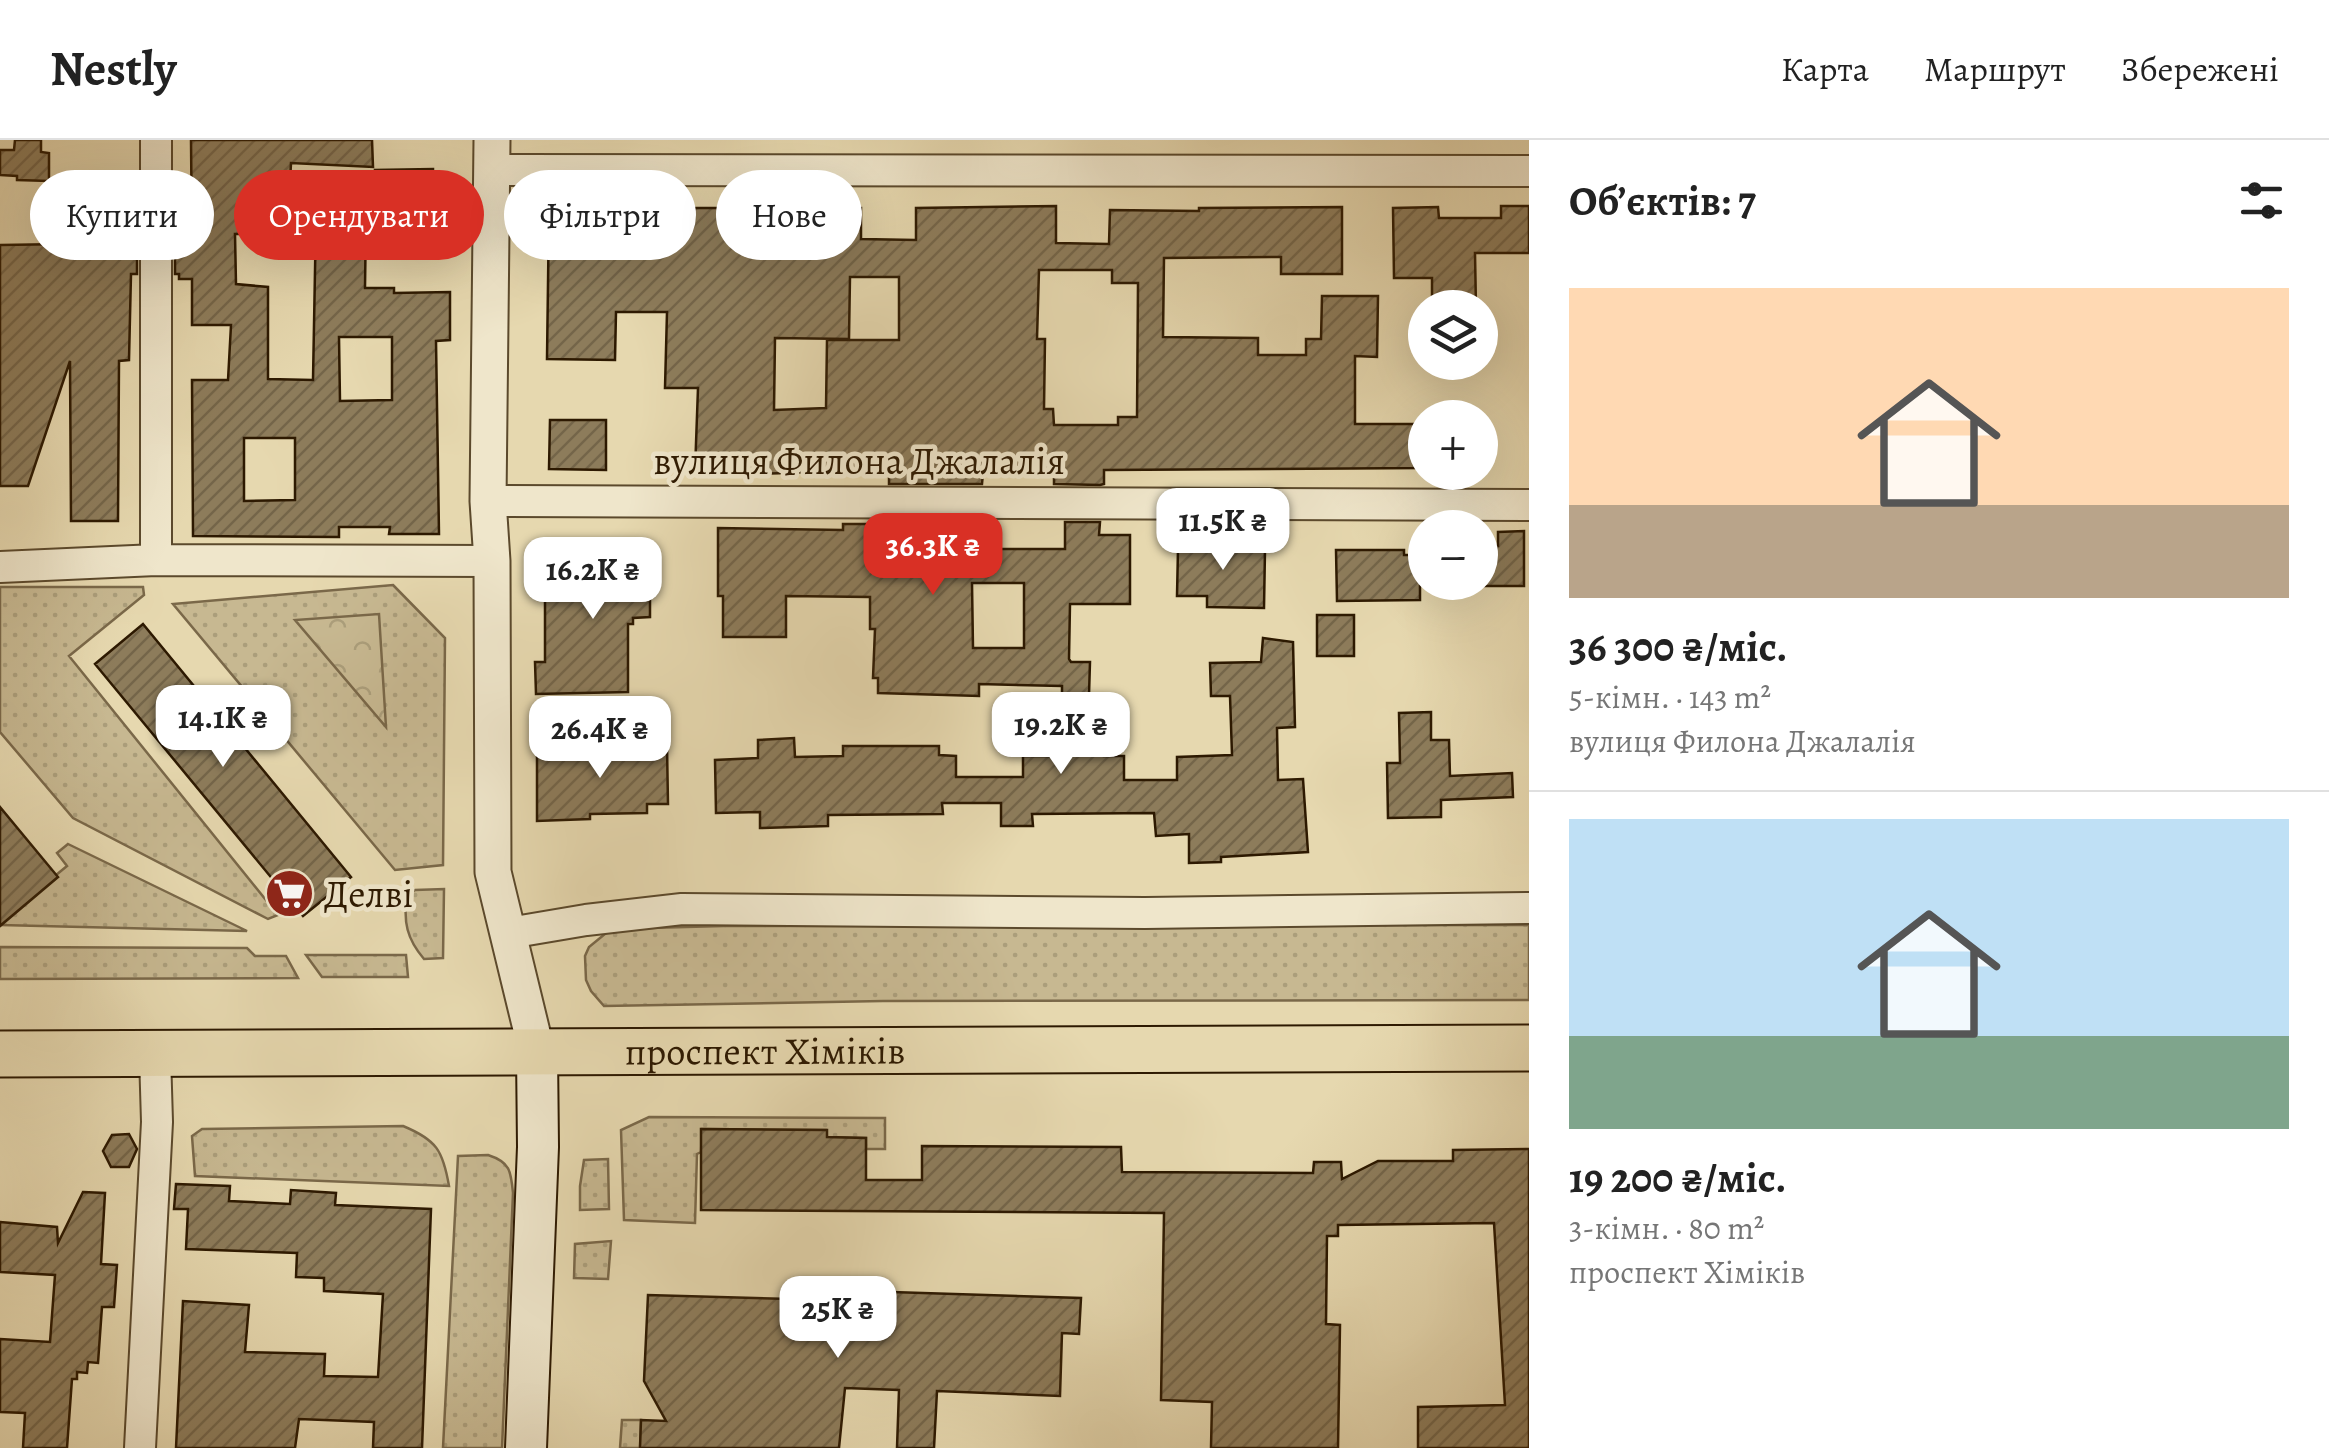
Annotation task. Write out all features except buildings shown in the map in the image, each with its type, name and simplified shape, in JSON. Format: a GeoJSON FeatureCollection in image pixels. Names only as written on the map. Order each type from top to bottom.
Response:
{"type":"FeatureCollection","features":[{"type":"Feature","properties":{"kind":"main road","name":"проспект Хіміків"},"geometry":{"type":"LineString","coordinates":[[0,1054],[1529,1048]]}},
{"type":"Feature","properties":{"kind":"main road"},"geometry":{"type":"LineString","coordinates":[[526,1448],[538,1147],[537,1053]]}},
{"type":"Feature","properties":{"kind":"street"},"geometry":{"type":"LineString","coordinates":[[156,140],[156,560]]}},
{"type":"Feature","properties":{"kind":"street"},"geometry":{"type":"LineString","coordinates":[[537,1053],[494,872],[492,561],[488,501],[492,155],[1529,171]]}},
{"type":"Feature","properties":{"kind":"street","name":"вулиця Филона Джалалія"},"geometry":{"type":"LineString","coordinates":[[488,501],[1529,505]]}},
{"type":"Feature","properties":{"kind":"street"},"geometry":{"type":"LineString","coordinates":[[0,567],[156,560],[492,561]]}},
{"type":"Feature","properties":{"kind":"street"},"geometry":{"type":"LineString","coordinates":[[509,933],[682,910],[1146,913],[1529,908]]}},
{"type":"Feature","properties":{"kind":"street"},"geometry":{"type":"LineString","coordinates":[[140,1448],[157,1122],[154,1055]]}},
{"type":"Feature","properties":{"kind":"green space"},"geometry":{"type":"Polygon","coordinates":[[[393,585],[445,638],[443,865],[395,870],[173,604],[393,585]]]}},
{"type":"Feature","properties":{"kind":"green space"},"geometry":{"type":"Polygon","coordinates":[[[0,587],[143,587],[144,595],[69,656],[278,915],[268,919],[73,818],[0,732],[0,587]]]}},
{"type":"Feature","properties":{"kind":"green space"},"geometry":{"type":"Polygon","coordinates":[[[379,614],[386,727],[295,620],[379,614]]]}},
{"type":"Feature","properties":{"kind":"green space"},"geometry":{"type":"Polygon","coordinates":[[[68,844],[247,931],[0,925],[0,921],[67,866],[57,853],[68,844]]]}},
{"type":"Feature","properties":{"kind":"green space"},"geometry":{"type":"Polygon","coordinates":[[[444,889],[443,958],[424,959],[408,930],[407,896],[415,890],[444,889]]]}},
{"type":"Feature","properties":{"kind":"green space"},"geometry":{"type":"Polygon","coordinates":[[[1529,925],[1529,1000],[883,1001],[604,1006],[586,980],[585,956],[589,947],[611,929],[1529,925]]]}},
{"type":"Feature","properties":{"kind":"green space"},"geometry":{"type":"Polygon","coordinates":[[[0,947],[247,948],[255,956],[286,956],[298,978],[0,979],[0,947]]]}},
{"type":"Feature","properties":{"kind":"green space"},"geometry":{"type":"Polygon","coordinates":[[[306,955],[406,955],[408,977],[322,977],[306,955]]]}},
{"type":"Feature","properties":{"kind":"green space"},"geometry":{"type":"Polygon","coordinates":[[[649,1117],[885,1118],[885,1149],[866,1149],[866,1138],[827,1137],[826,1130],[702,1129],[701,1152],[697,1154],[695,1223],[624,1220],[621,1130],[649,1117]]]}},
{"type":"Feature","properties":{"kind":"green space"},"geometry":{"type":"Polygon","coordinates":[[[403,1126],[424,1136],[436,1148],[449,1186],[195,1176],[192,1136],[202,1129],[403,1126]]]}},
{"type":"Feature","properties":{"kind":"green space"},"geometry":{"type":"Polygon","coordinates":[[[488,1155],[508,1168],[513,1193],[502,1448],[443,1448],[458,1156],[488,1155]]]}},
{"type":"Feature","properties":{"kind":"green space"},"geometry":{"type":"Polygon","coordinates":[[[608,1159],[609,1209],[580,1210],[584,1160],[608,1159]]]}},
{"type":"Feature","properties":{"kind":"green space"},"geometry":{"type":"Polygon","coordinates":[[[611,1241],[608,1279],[574,1278],[575,1244],[611,1241]]]}},
{"type":"Feature","properties":{"kind":"green space"},"geometry":{"type":"Polygon","coordinates":[[[622,1420],[641,1420],[640,1448],[620,1448],[622,1420]]]}},
{"type":"Feature","properties":{"kind":"place","name":"Делві"},"geometry":{"type":"Point","coordinates":[289,894]}}]}
